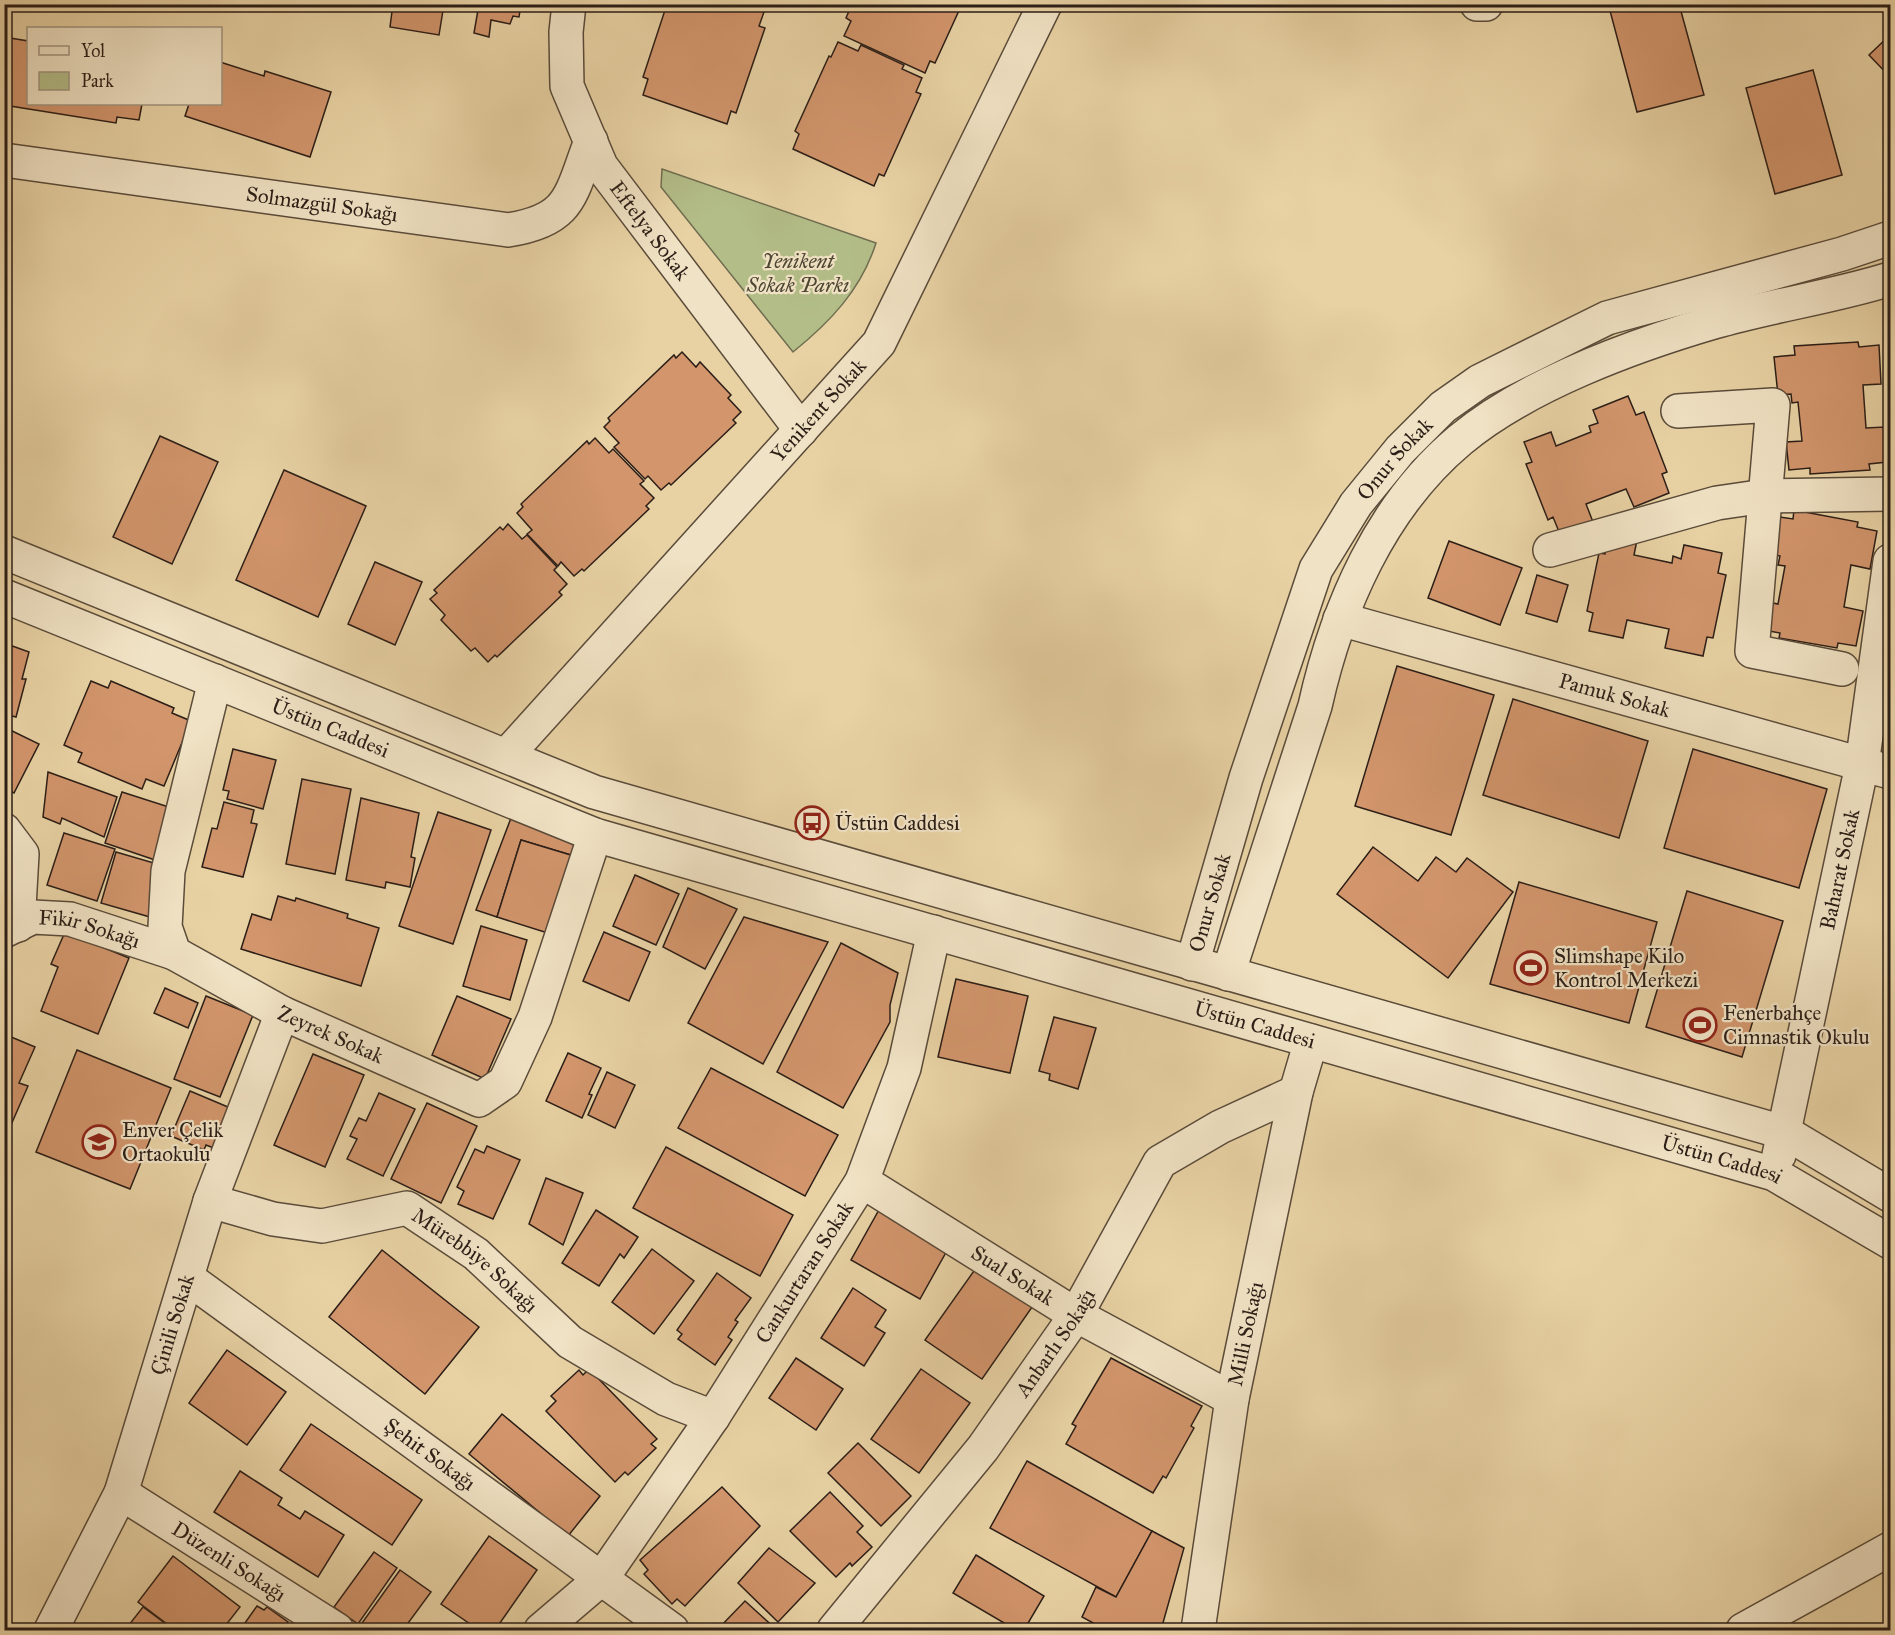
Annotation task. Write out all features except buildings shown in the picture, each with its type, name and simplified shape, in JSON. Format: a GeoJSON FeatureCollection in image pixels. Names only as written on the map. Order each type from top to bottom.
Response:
{"type":"FeatureCollection","features":[{"type":"Feature","properties":{"kind":"street","name":"Eftelya Sokak"},"geometry":{"type":"LineString","coordinates":[[569,4],[566,32],[567,86],[601,166],[801,430]]}},
{"type":"Feature","properties":{"kind":"street","name":"Yenikent Sokak"},"geometry":{"type":"LineString","coordinates":[[506,756],[879,343],[1045,4]]}},
{"type":"Feature","properties":{"kind":"street"},"geometry":{"type":"LineString","coordinates":[[1477,4],[1486,4]]}},
{"type":"Feature","properties":{"kind":"street","name":"Solmazgül Sokağı"},"geometry":{"type":"LineString","coordinates":[[4,160],[508,230],[537,225],[562,210],[578,179],[591,141]]}},
{"type":"Feature","properties":{"kind":"street","name":"Onur Sokak"},"geometry":{"type":"LineString","coordinates":[[1192,964],[1246,778],[1316,569],[1356,504],[1400,450],[1443,407],[1480,381],[1607,318],[1842,254],[1890,238]]}},
{"type":"Feature","properties":{"kind":"street","name":"Onur Sokak"},"geometry":{"type":"LineString","coordinates":[[1228,974],[1315,706],[1324,665],[1340,619],[1366,561],[1394,515],[1431,470],[1460,440],[1494,416],[1562,379],[1628,350],[1715,322],[1841,293],[1890,279]]}},
{"type":"Feature","properties":{"kind":"street"},"geometry":{"type":"LineString","coordinates":[[1678,411],[1773,405],[1752,651],[1842,669]]}},
{"type":"Feature","properties":{"kind":"street"},"geometry":{"type":"LineString","coordinates":[[1550,550],[1717,503],[1765,496],[1890,494]]}},
{"type":"Feature","properties":{"kind":"street","name":"Üstün Caddesi"},"geometry":{"type":"LineString","coordinates":[[4,552],[594,792],[1786,1133],[1890,1195]]}},
{"type":"Feature","properties":{"kind":"street","name":"Baharat Sokak"},"geometry":{"type":"LineString","coordinates":[[1774,1174],[1876,768],[1890,564]]}},
{"type":"Feature","properties":{"kind":"street","name":"Üstün Caddesi"},"geometry":{"type":"LineString","coordinates":[[4,596],[595,835],[1774,1174],[1890,1242]]}},
{"type":"Feature","properties":{"kind":"street","name":"Pamuk Sokak"},"geometry":{"type":"LineString","coordinates":[[1340,619],[1876,768]]}},
{"type":"Feature","properties":{"kind":"street"},"geometry":{"type":"LineString","coordinates":[[174,953],[165,927],[168,871],[215,681]]}},
{"type":"Feature","properties":{"kind":"street"},"geometry":{"type":"LineString","coordinates":[[4,830],[22,854],[11,928]]}},
{"type":"Feature","properties":{"kind":"street","name":"Zeyrek Sokak"},"geometry":{"type":"LineString","coordinates":[[174,953],[282,1013],[478,1100],[505,1082],[535,1017],[595,835]]}},
{"type":"Feature","properties":{"kind":"street","name":"Fikir Sokağı"},"geometry":{"type":"LineString","coordinates":[[11,928],[33,917],[70,919],[174,953]]}},
{"type":"Feature","properties":{"kind":"street","name":"Cankurtaran Sokak"},"geometry":{"type":"LineString","coordinates":[[602,1578],[713,1417],[862,1181],[904,1068],[934,932]]}},
{"type":"Feature","properties":{"kind":"street","name":"Çinili Sokak"},"geometry":{"type":"LineString","coordinates":[[51,1630],[121,1493],[189,1279],[210,1201],[282,1013]]}},
{"type":"Feature","properties":{"kind":"street","name":"Milli Sokağı"},"geometry":{"type":"LineString","coordinates":[[1198,1630],[1232,1400],[1296,1092],[1311,1041]]}},
{"type":"Feature","properties":{"kind":"street","name":"Anbarlı Sokağı"},"geometry":{"type":"LineString","coordinates":[[834,1630],[983,1448],[1076,1315],[1161,1162],[1220,1127],[1296,1092]]}},
{"type":"Feature","properties":{"kind":"street","name":"Sual Sokak"},"geometry":{"type":"LineString","coordinates":[[862,1181],[1076,1315],[1232,1400]]}},
{"type":"Feature","properties":{"kind":"street","name":"Mürebbiye Sokağı"},"geometry":{"type":"LineString","coordinates":[[210,1201],[273,1219],[322,1226],[407,1208],[476,1254],[570,1342],[666,1399],[713,1417]]}},
{"type":"Feature","properties":{"kind":"street","name":"Şehit Sokağı"},"geometry":{"type":"LineString","coordinates":[[189,1279],[672,1630]]}},
{"type":"Feature","properties":{"kind":"street","name":"Düzenli Sokağı"},"geometry":{"type":"LineString","coordinates":[[121,1493],[337,1630]]}},
{"type":"Feature","properties":{"kind":"street"},"geometry":{"type":"LineString","coordinates":[[1743,1630],[1890,1549]]}},
{"type":"Feature","properties":{"kind":"street"},"geometry":{"type":"LineString","coordinates":[[541,1630],[602,1578]]}},
{"type":"Feature","properties":{"kind":"green space","name":"Yenikent Sokak Parkı"},"geometry":{"type":"Polygon","coordinates":[[[662,169],[876,243],[870,260],[843,304],[793,352],[661,187],[662,169]]]}},
{"type":"Feature","properties":{"kind":"place","name":"Üstün Caddesi"},"geometry":{"type":"Point","coordinates":[812,823]}},
{"type":"Feature","properties":{"kind":"place","name":"Slimshape Kilo Kontrol Merkezi"},"geometry":{"type":"Point","coordinates":[1531,968]}},
{"type":"Feature","properties":{"kind":"place","name":"Fenerbahçe Cimnastik Okulu"},"geometry":{"type":"Point","coordinates":[1700,1025]}},
{"type":"Feature","properties":{"kind":"place","name":"Enver Çelik Ortaokulu"},"geometry":{"type":"Point","coordinates":[99,1142]}}]}
